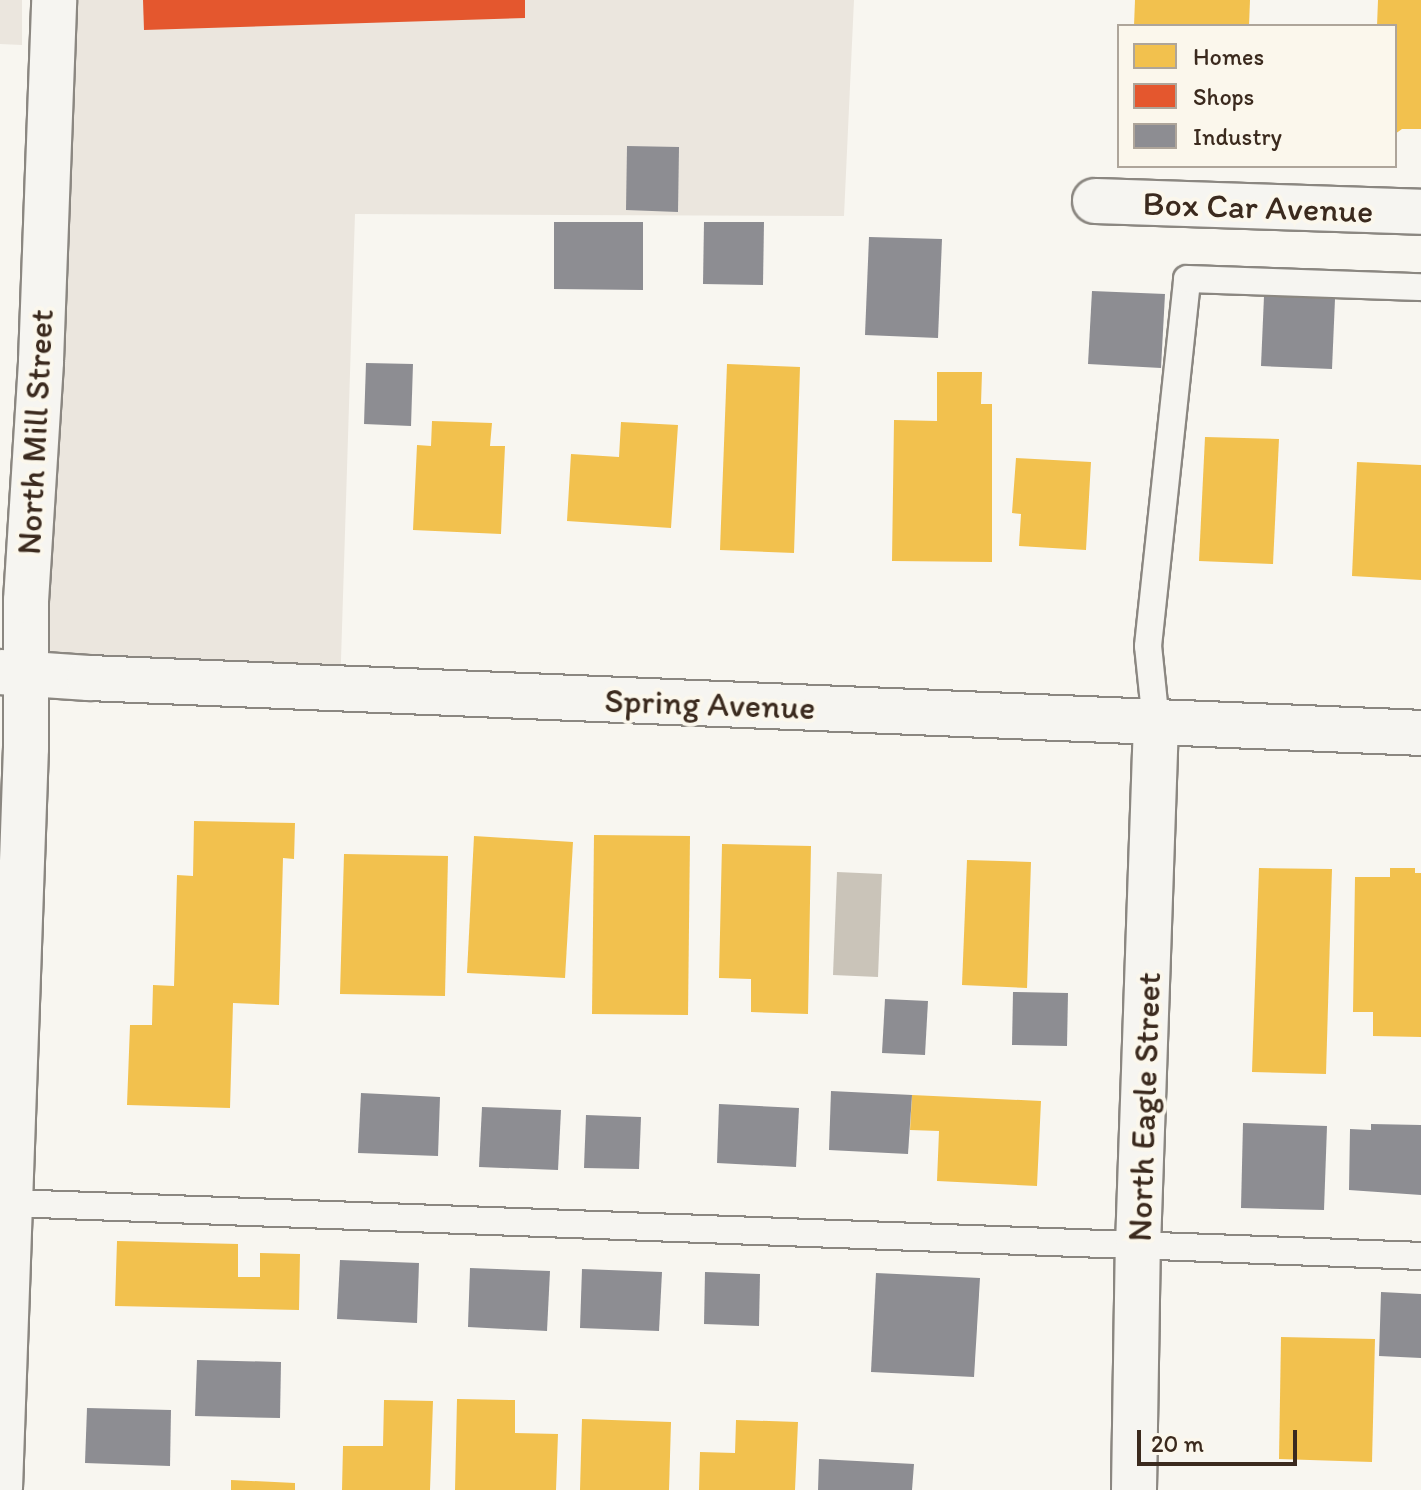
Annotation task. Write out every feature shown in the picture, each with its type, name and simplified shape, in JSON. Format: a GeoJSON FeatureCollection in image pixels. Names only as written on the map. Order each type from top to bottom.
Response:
{"type":"FeatureCollection","features":[{"type":"Feature","properties":{"kind":"street","name":"North Mill Street"},"geometry":{"type":"LineString","coordinates":[[0,1488],[11,1203],[13,673],[26,601],[41,361],[54,0]]}},
{"type":"Feature","properties":{"kind":"street","name":"Box Car Avenue"},"geometry":{"type":"LineString","coordinates":[[1095,201],[1421,212]]}},
{"type":"Feature","properties":{"kind":"street","name":"Spring Avenue"},"geometry":{"type":"LineString","coordinates":[[13,673],[1421,733]]}},
{"type":"Feature","properties":{"kind":"street","name":"North Eagle Street"},"geometry":{"type":"LineString","coordinates":[[1134,1490],[1138,1246],[1156,723]]}},
{"type":"Feature","properties":{"kind":"lane"},"geometry":{"type":"LineString","coordinates":[[1156,723],[1148,646],[1187,279],[1421,287]]}},
{"type":"Feature","properties":{"kind":"lane"},"geometry":{"type":"LineString","coordinates":[[11,1203],[1421,1256]]}},
{"type":"Feature","properties":{"kind":"shaded area"},"geometry":{"type":"Polygon","coordinates":[[[0,0],[22,0],[22,45],[0,44],[0,0]]]}},
{"type":"Feature","properties":{"kind":"shaded area"},"geometry":{"type":"Polygon","coordinates":[[[74,0],[854,0],[844,216],[355,214],[340,692],[44,687],[63,359],[74,0]]]}},
{"type":"Feature","properties":{"kind":"shaded area"},"geometry":{"type":"Polygon","coordinates":[[[837,872],[882,874],[878,977],[833,975],[837,872]]]}},
{"type":"Feature","properties":{"kind":"building: Homes"},"geometry":{"type":"Polygon","coordinates":[[[1135,0],[1250,0],[1249,24],[1134,24],[1135,0]]]}},
{"type":"Feature","properties":{"kind":"building: Homes"},"geometry":{"type":"Polygon","coordinates":[[[1378,0],[1421,0],[1421,129],[1402,129],[1397,133],[1397,24],[1377,24],[1378,0]]]}},
{"type":"Feature","properties":{"kind":"building: Homes"},"geometry":{"type":"Polygon","coordinates":[[[727,364],[800,367],[794,553],[720,550],[727,364]]]}},
{"type":"Feature","properties":{"kind":"building: Homes"},"geometry":{"type":"Polygon","coordinates":[[[937,372],[982,372],[981,404],[992,404],[992,562],[892,561],[894,420],[937,421],[937,372]]]}},
{"type":"Feature","properties":{"kind":"building: Homes"},"geometry":{"type":"Polygon","coordinates":[[[432,421],[492,423],[490,446],[505,446],[501,534],[413,530],[417,445],[431,446],[432,421]]]}},
{"type":"Feature","properties":{"kind":"building: Homes"},"geometry":{"type":"Polygon","coordinates":[[[621,422],[678,425],[671,528],[567,521],[571,454],[619,457],[621,422]]]}},
{"type":"Feature","properties":{"kind":"building: Homes"},"geometry":{"type":"Polygon","coordinates":[[[1205,437],[1279,439],[1273,564],[1199,561],[1205,437]]]}},
{"type":"Feature","properties":{"kind":"building: Homes"},"geometry":{"type":"Polygon","coordinates":[[[1016,458],[1091,462],[1086,550],[1019,546],[1021,514],[1012,513],[1016,458]]]}},
{"type":"Feature","properties":{"kind":"building: Homes"},"geometry":{"type":"Polygon","coordinates":[[[1357,462],[1421,465],[1421,580],[1352,576],[1357,462]]]}},
{"type":"Feature","properties":{"kind":"building: Homes"},"geometry":{"type":"Polygon","coordinates":[[[194,821],[295,823],[294,859],[283,858],[279,1005],[233,1003],[230,1108],[127,1105],[130,1025],[152,1025],[153,985],[174,986],[177,875],[193,876],[194,821]]]}},
{"type":"Feature","properties":{"kind":"building: Homes"},"geometry":{"type":"Polygon","coordinates":[[[594,835],[690,836],[688,1015],[592,1014],[594,835]]]}},
{"type":"Feature","properties":{"kind":"building: Homes"},"geometry":{"type":"Polygon","coordinates":[[[474,836],[573,842],[565,978],[467,973],[474,836]]]}},
{"type":"Feature","properties":{"kind":"building: Homes"},"geometry":{"type":"Polygon","coordinates":[[[722,844],[811,846],[808,1014],[751,1012],[751,979],[719,978],[722,844]]]}},
{"type":"Feature","properties":{"kind":"building: Homes"},"geometry":{"type":"Polygon","coordinates":[[[344,854],[448,856],[445,996],[340,994],[344,854]]]}},
{"type":"Feature","properties":{"kind":"building: Homes"},"geometry":{"type":"Polygon","coordinates":[[[967,860],[1031,862],[1027,988],[962,985],[967,860]]]}},
{"type":"Feature","properties":{"kind":"building: Homes"},"geometry":{"type":"Polygon","coordinates":[[[1259,868],[1332,869],[1326,1074],[1252,1072],[1259,868]]]}},
{"type":"Feature","properties":{"kind":"building: Homes"},"geometry":{"type":"Polygon","coordinates":[[[1390,868],[1415,868],[1415,873],[1421,873],[1421,1037],[1373,1036],[1373,1012],[1353,1012],[1355,877],[1390,877],[1390,868]]]}},
{"type":"Feature","properties":{"kind":"building: Homes"},"geometry":{"type":"Polygon","coordinates":[[[912,1095],[1041,1101],[1037,1186],[937,1181],[939,1131],[910,1130],[912,1095]]]}},
{"type":"Feature","properties":{"kind":"building: Homes"},"geometry":{"type":"Polygon","coordinates":[[[117,1241],[238,1244],[238,1277],[260,1277],[260,1253],[300,1254],[299,1310],[115,1306],[117,1241]]]}},
{"type":"Feature","properties":{"kind":"building: Homes"},"geometry":{"type":"Polygon","coordinates":[[[1281,1337],[1375,1339],[1372,1462],[1279,1459],[1281,1337]]]}},
{"type":"Feature","properties":{"kind":"building: Homes"},"geometry":{"type":"Polygon","coordinates":[[[457,1399],[515,1400],[515,1433],[558,1434],[556,1490],[455,1490],[457,1399]]]}},
{"type":"Feature","properties":{"kind":"building: Homes"},"geometry":{"type":"Polygon","coordinates":[[[384,1400],[433,1401],[430,1490],[342,1490],[343,1446],[383,1446],[384,1400]]]}},
{"type":"Feature","properties":{"kind":"building: Homes"},"geometry":{"type":"Polygon","coordinates":[[[582,1419],[671,1422],[669,1490],[580,1490],[582,1419]]]}},
{"type":"Feature","properties":{"kind":"building: Homes"},"geometry":{"type":"Polygon","coordinates":[[[736,1420],[798,1422],[795,1490],[699,1490],[700,1452],[735,1453],[736,1420]]]}},
{"type":"Feature","properties":{"kind":"building: Homes"},"geometry":{"type":"Polygon","coordinates":[[[231,1480],[295,1483],[295,1490],[231,1490],[231,1480]]]}},
{"type":"Feature","properties":{"kind":"building: Shops"},"geometry":{"type":"Polygon","coordinates":[[[143,0],[525,0],[525,18],[144,30],[143,0]]]}},
{"type":"Feature","properties":{"kind":"building: Industry"},"geometry":{"type":"Polygon","coordinates":[[[627,146],[679,147],[678,212],[626,210],[627,146]]]}},
{"type":"Feature","properties":{"kind":"building: Industry"},"geometry":{"type":"Polygon","coordinates":[[[554,222],[643,222],[643,290],[554,289],[554,222]]]}},
{"type":"Feature","properties":{"kind":"building: Industry"},"geometry":{"type":"Polygon","coordinates":[[[704,222],[764,222],[763,285],[703,284],[704,222]]]}},
{"type":"Feature","properties":{"kind":"building: Industry"},"geometry":{"type":"Polygon","coordinates":[[[869,237],[942,239],[938,338],[865,335],[869,237]]]}},
{"type":"Feature","properties":{"kind":"building: Industry"},"geometry":{"type":"Polygon","coordinates":[[[1092,291],[1165,294],[1161,368],[1088,364],[1092,291]]]}},
{"type":"Feature","properties":{"kind":"building: Industry"},"geometry":{"type":"Polygon","coordinates":[[[1264,296],[1335,299],[1332,369],[1261,366],[1264,296]]]}},
{"type":"Feature","properties":{"kind":"building: Industry"},"geometry":{"type":"Polygon","coordinates":[[[366,363],[413,364],[411,426],[364,424],[366,363]]]}},
{"type":"Feature","properties":{"kind":"building: Industry"},"geometry":{"type":"Polygon","coordinates":[[[1013,992],[1068,993],[1067,1046],[1012,1045],[1013,992]]]}},
{"type":"Feature","properties":{"kind":"building: Industry"},"geometry":{"type":"Polygon","coordinates":[[[885,999],[928,1001],[925,1055],[882,1053],[885,999]]]}},
{"type":"Feature","properties":{"kind":"building: Industry"},"geometry":{"type":"Polygon","coordinates":[[[831,1091],[912,1095],[908,1154],[829,1150],[831,1091]]]}},
{"type":"Feature","properties":{"kind":"building: Industry"},"geometry":{"type":"Polygon","coordinates":[[[361,1093],[440,1097],[438,1156],[358,1153],[361,1093]]]}},
{"type":"Feature","properties":{"kind":"building: Industry"},"geometry":{"type":"Polygon","coordinates":[[[719,1104],[799,1108],[796,1167],[717,1163],[719,1104]]]}},
{"type":"Feature","properties":{"kind":"building: Industry"},"geometry":{"type":"Polygon","coordinates":[[[482,1107],[561,1110],[558,1170],[479,1167],[482,1107]]]}},
{"type":"Feature","properties":{"kind":"building: Industry"},"geometry":{"type":"Polygon","coordinates":[[[586,1115],[641,1117],[639,1169],[584,1168],[586,1115]]]}},
{"type":"Feature","properties":{"kind":"building: Industry"},"geometry":{"type":"Polygon","coordinates":[[[1243,1123],[1327,1126],[1324,1210],[1241,1208],[1243,1123]]]}},
{"type":"Feature","properties":{"kind":"building: Industry"},"geometry":{"type":"Polygon","coordinates":[[[1371,1124],[1421,1125],[1421,1195],[1349,1190],[1350,1129],[1371,1130],[1371,1124]]]}},
{"type":"Feature","properties":{"kind":"building: Industry"},"geometry":{"type":"Polygon","coordinates":[[[340,1260],[419,1263],[417,1323],[337,1319],[340,1260]]]}},
{"type":"Feature","properties":{"kind":"building: Industry"},"geometry":{"type":"Polygon","coordinates":[[[470,1268],[550,1271],[547,1331],[468,1327],[470,1268]]]}},
{"type":"Feature","properties":{"kind":"building: Industry"},"geometry":{"type":"Polygon","coordinates":[[[582,1269],[662,1272],[659,1331],[580,1328],[582,1269]]]}},
{"type":"Feature","properties":{"kind":"building: Industry"},"geometry":{"type":"Polygon","coordinates":[[[705,1272],[760,1274],[759,1326],[704,1324],[705,1272]]]}},
{"type":"Feature","properties":{"kind":"building: Industry"},"geometry":{"type":"Polygon","coordinates":[[[876,1273],[980,1278],[974,1377],[871,1372],[876,1273]]]}},
{"type":"Feature","properties":{"kind":"building: Industry"},"geometry":{"type":"Polygon","coordinates":[[[1381,1292],[1421,1294],[1421,1358],[1379,1356],[1381,1292]]]}},
{"type":"Feature","properties":{"kind":"building: Industry"},"geometry":{"type":"Polygon","coordinates":[[[197,1360],[281,1362],[280,1418],[195,1416],[197,1360]]]}},
{"type":"Feature","properties":{"kind":"building: Industry"},"geometry":{"type":"Polygon","coordinates":[[[87,1408],[171,1410],[170,1466],[85,1463],[87,1408]]]}},
{"type":"Feature","properties":{"kind":"building: Industry"},"geometry":{"type":"Polygon","coordinates":[[[819,1459],[914,1464],[912,1490],[818,1490],[819,1459]]]}}]}
